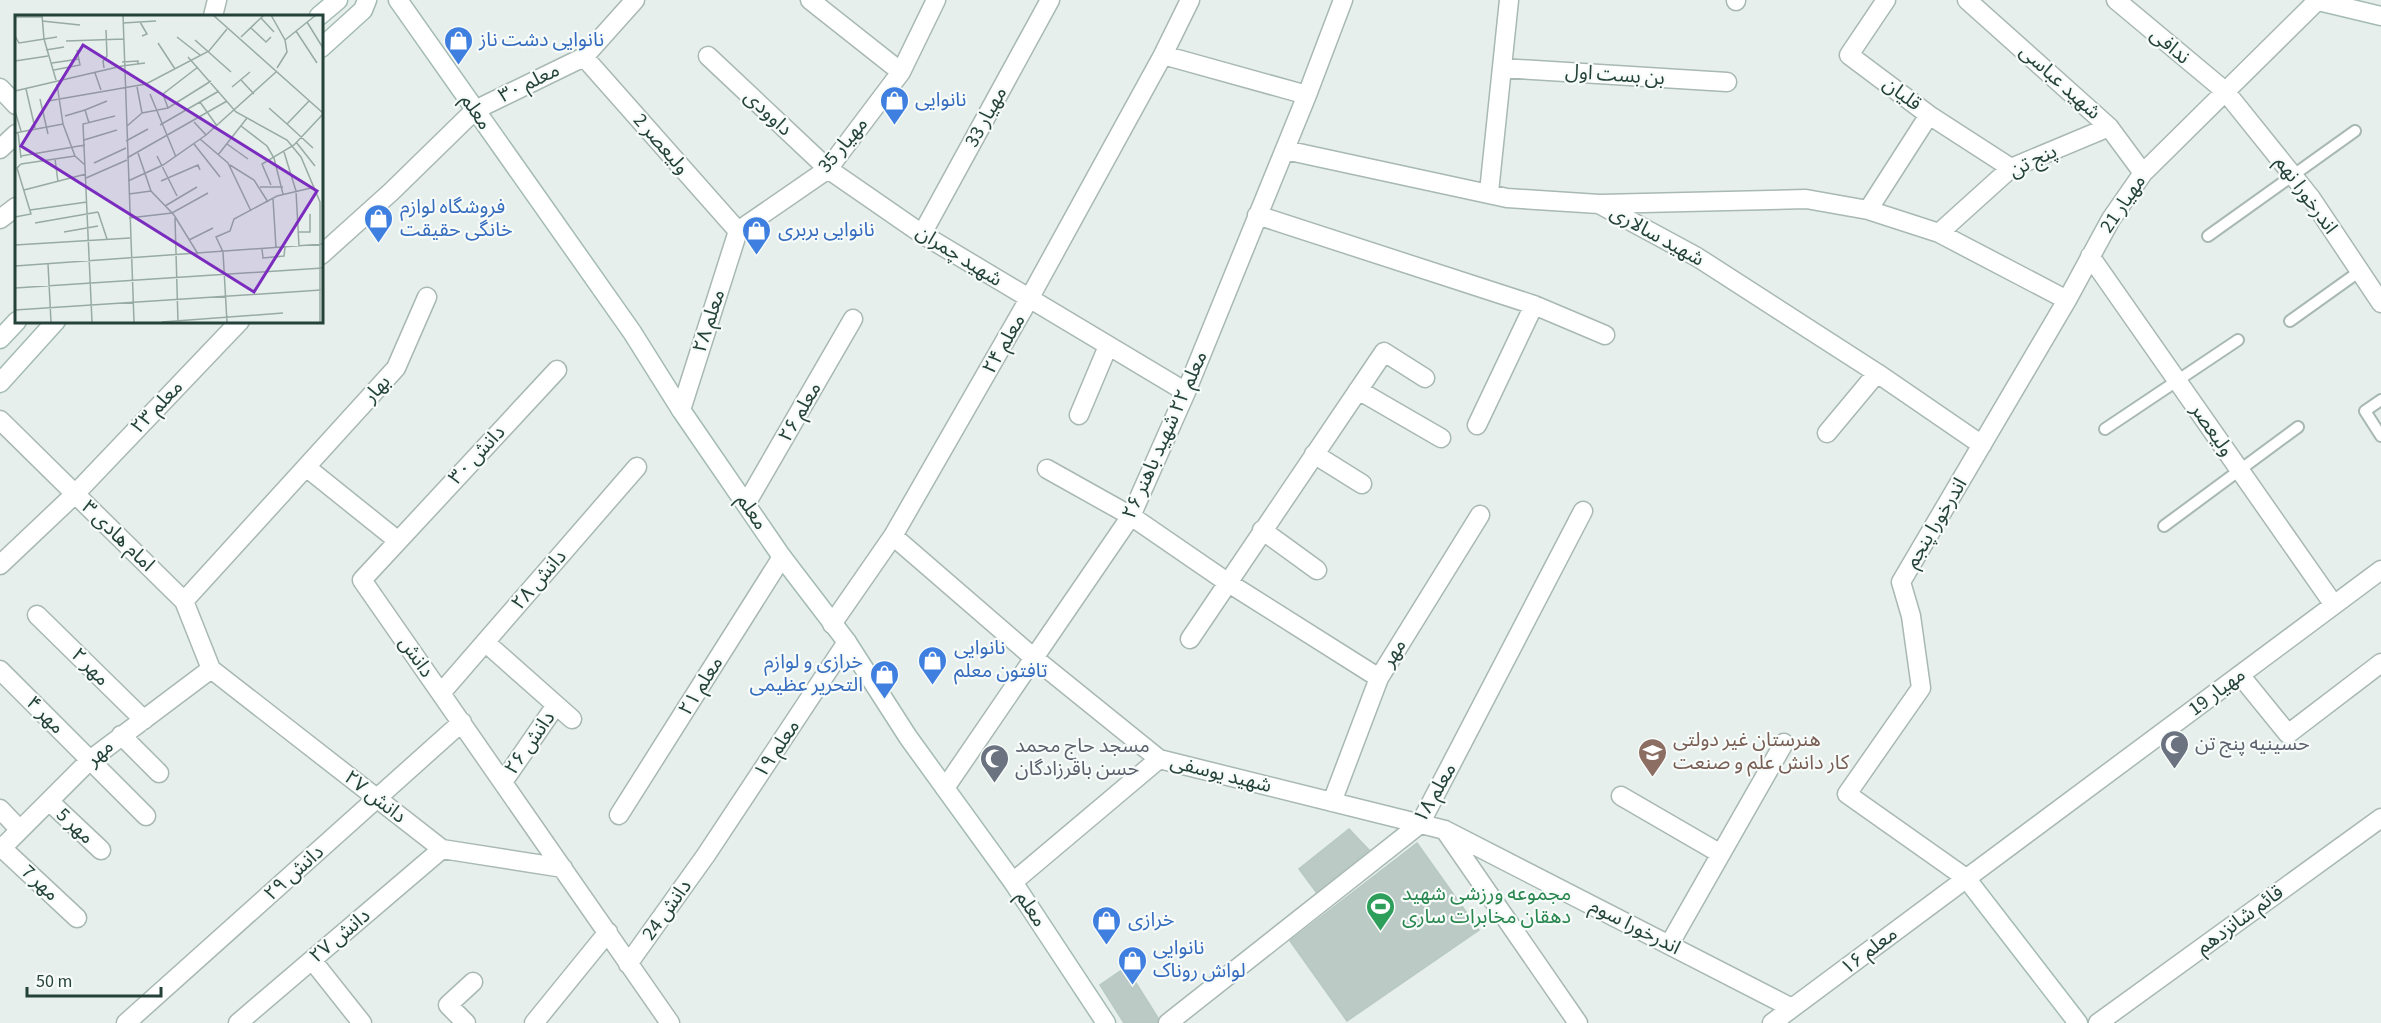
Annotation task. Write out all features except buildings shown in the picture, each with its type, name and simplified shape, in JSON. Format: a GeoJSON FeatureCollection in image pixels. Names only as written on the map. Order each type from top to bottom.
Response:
{"type":"FeatureCollection","features":[{"type":"Feature","properties":{"kind":"street"},"geometry":{"type":"LineString","coordinates":[[213,15],[217,0]]}},
{"type":"Feature","properties":{"kind":"street"},"geometry":{"type":"LineString","coordinates":[[320,15],[338,0]]}},
{"type":"Feature","properties":{"kind":"street"},"geometry":{"type":"LineString","coordinates":[[322,47],[363,10],[368,0]]}},
{"type":"Feature","properties":{"kind":"street","name":"معلم"},"geometry":{"type":"LineString","coordinates":[[398,0],[632,332],[681,410],[782,557],[847,642],[908,737],[1013,882],[1106,1023]]}},
{"type":"Feature","properties":{"kind":"street"},"geometry":{"type":"LineString","coordinates":[[584,57],[635,0]]}},
{"type":"Feature","properties":{"kind":"street"},"geometry":{"type":"LineString","coordinates":[[810,0],[901,72]]}},
{"type":"Feature","properties":{"kind":"street","name":"مهیار 35"},"geometry":{"type":"LineString","coordinates":[[738,231],[828,169],[901,72],[936,0]]}},
{"type":"Feature","properties":{"kind":"street","name":"مهیار 33"},"geometry":{"type":"LineString","coordinates":[[922,234],[1050,0]]}},
{"type":"Feature","properties":{"kind":"street","name":"معلم ۲۴"},"geometry":{"type":"LineString","coordinates":[[832,624],[893,536],[1029,299],[1163,55],[1190,0]]}},
{"type":"Feature","properties":{"kind":"street","name":"معلم ۲۲ شهید باهنر ۲۶"},"geometry":{"type":"LineString","coordinates":[[945,788],[1131,516],[1186,392],[1344,0]]}},
{"type":"Feature","properties":{"kind":"street"},"geometry":{"type":"LineString","coordinates":[[1489,192],[1509,0]]}},
{"type":"Feature","properties":{"kind":"street","name":"قلیان"},"geometry":{"type":"LineString","coordinates":[[1886,0],[1849,55],[1929,115],[2011,168]]}},
{"type":"Feature","properties":{"kind":"street","name":"شهید عباسی"},"geometry":{"type":"LineString","coordinates":[[1967,0],[2109,127],[2143,173]]}},
{"type":"Feature","properties":{"kind":"street","name":"ندافی"},"geometry":{"type":"LineString","coordinates":[[2116,0],[2225,91]]}},
{"type":"Feature","properties":{"kind":"street"},"geometry":{"type":"LineString","coordinates":[[2315,1],[2381,16]]}},
{"type":"Feature","properties":{"kind":"street","name":"مهیار 21"},"geometry":{"type":"LineString","coordinates":[[1982,445],[2067,300],[2110,219],[2143,173],[2315,1]]}},
{"type":"Feature","properties":{"kind":"street"},"geometry":{"type":"LineString","coordinates":[[1163,55],[1307,94]]}},
{"type":"Feature","properties":{"kind":"street","name":"معلم ۳۰"},"geometry":{"type":"LineString","coordinates":[[475,110],[584,57]]}},
{"type":"Feature","properties":{"kind":"street","name":"ولیعصر 2"},"geometry":{"type":"LineString","coordinates":[[584,57],[738,231]]}},
{"type":"Feature","properties":{"kind":"street","name":"داوودی"},"geometry":{"type":"LineString","coordinates":[[708,57],[828,169]]}},
{"type":"Feature","properties":{"kind":"street","name":"بن بست اول"},"geometry":{"type":"LineString","coordinates":[[1502,68],[1727,82]]}},
{"type":"Feature","properties":{"kind":"street"},"geometry":{"type":"LineString","coordinates":[[0,88],[15,104]]}},
{"type":"Feature","properties":{"kind":"street","name":"اندرخورا نهم"},"geometry":{"type":"LineString","coordinates":[[2225,91],[2311,198],[2381,303]]}},
{"type":"Feature","properties":{"kind":"street"},"geometry":{"type":"LineString","coordinates":[[324,248],[475,110]]}},
{"type":"Feature","properties":{"kind":"street"},"geometry":{"type":"LineString","coordinates":[[1868,210],[1929,115]]}},
{"type":"Feature","properties":{"kind":"street","name":"پنج تن"},"geometry":{"type":"LineString","coordinates":[[1940,233],[2011,168],[2109,127]]}},
{"type":"Feature","properties":{"kind":"street"},"geometry":{"type":"LineString","coordinates":[[0,148],[15,135]]}},
{"type":"Feature","properties":{"kind":"street","name":"شهید سالاری"},"geometry":{"type":"LineString","coordinates":[[1285,150],[1489,192],[1507,198],[1599,204],[1697,257],[1877,373],[1982,445]]}},
{"type":"Feature","properties":{"kind":"street","name":"شهید چمران"},"geometry":{"type":"LineString","coordinates":[[828,169],[922,234],[1186,392]]}},
{"type":"Feature","properties":{"kind":"street"},"geometry":{"type":"LineString","coordinates":[[1599,204],[1806,199],[1868,210],[1940,233],[2067,300]]}},
{"type":"Feature","properties":{"kind":"street"},"geometry":{"type":"LineString","coordinates":[[0,219],[15,208]]}},
{"type":"Feature","properties":{"kind":"street"},"geometry":{"type":"LineString","coordinates":[[1257,215],[1534,305],[1605,335]]}},
{"type":"Feature","properties":{"kind":"street","name":"معلم ۲۸"},"geometry":{"type":"LineString","coordinates":[[681,410],[738,231]]}},
{"type":"Feature","properties":{"kind":"street","name":"ولیعصر"},"geometry":{"type":"LineString","coordinates":[[2090,256],[2334,605]]}},
{"type":"Feature","properties":{"kind":"street","name":"بهار"},"geometry":{"type":"LineString","coordinates":[[306,468],[396,369],[427,297]]}},
{"type":"Feature","properties":{"kind":"street"},"geometry":{"type":"LineString","coordinates":[[1477,425],[1534,305]]}},
{"type":"Feature","properties":{"kind":"street","name":"معلم ۲۶"},"geometry":{"type":"LineString","coordinates":[[747,504],[853,320]]}},
{"type":"Feature","properties":{"kind":"street"},"geometry":{"type":"LineString","coordinates":[[0,339],[16,322]]}},
{"type":"Feature","properties":{"kind":"street"},"geometry":{"type":"LineString","coordinates":[[0,382],[55,322]]}},
{"type":"Feature","properties":{"kind":"street","name":"معلم ۲۳"},"geometry":{"type":"LineString","coordinates":[[0,565],[75,494],[239,322]]}},
{"type":"Feature","properties":{"kind":"street"},"geometry":{"type":"LineString","coordinates":[[1079,415],[1108,346]]}},
{"type":"Feature","properties":{"kind":"street"},"geometry":{"type":"LineString","coordinates":[[1190,639],[1384,352],[1425,378]]}},
{"type":"Feature","properties":{"kind":"street","name":"دانش ۳۰"},"geometry":{"type":"LineString","coordinates":[[398,540],[556,370]]}},
{"type":"Feature","properties":{"kind":"street"},"geometry":{"type":"LineString","coordinates":[[1827,433],[1877,373]]}},
{"type":"Feature","properties":{"kind":"street"},"geometry":{"type":"LineString","coordinates":[[1358,390],[1441,438]]}},
{"type":"Feature","properties":{"kind":"street","name":"امام هادی ٣"},"geometry":{"type":"LineString","coordinates":[[0,420],[184,601],[211,669]]}},
{"type":"Feature","properties":{"kind":"street","name":"اندرخورا پنجم"},"geometry":{"type":"LineString","coordinates":[[1966,878],[1847,794],[1921,688],[1911,616],[1901,582],[1982,445]]}},
{"type":"Feature","properties":{"kind":"street"},"geometry":{"type":"LineString","coordinates":[[1314,454],[1362,484]]}},
{"type":"Feature","properties":{"kind":"street","name":"دانش ۲۸"},"geometry":{"type":"LineString","coordinates":[[441,693],[637,467]]}},
{"type":"Feature","properties":{"kind":"street"},"geometry":{"type":"LineString","coordinates":[[184,601],[306,468],[398,540]]}},
{"type":"Feature","properties":{"kind":"street"},"geometry":{"type":"LineString","coordinates":[[1047,469],[1131,516],[1227,582],[1378,678]]}},
{"type":"Feature","properties":{"kind":"street","name":"معلم ۱۸"},"geometry":{"type":"LineString","coordinates":[[1168,1023],[1420,824],[1583,511]]}},
{"type":"Feature","properties":{"kind":"street","name":"مهر"},"geometry":{"type":"LineString","coordinates":[[1332,802],[1378,678],[1480,515]]}},
{"type":"Feature","properties":{"kind":"street"},"geometry":{"type":"LineString","coordinates":[[1262,530],[1317,570]]}},
{"type":"Feature","properties":{"kind":"street","name":"شهید یوسفی"},"geometry":{"type":"LineString","coordinates":[[893,536],[1034,658],[1159,759],[1445,830]]}},
{"type":"Feature","properties":{"kind":"street","name":"دانش"},"geometry":{"type":"LineString","coordinates":[[398,540],[362,580],[670,1023]]}},
{"type":"Feature","properties":{"kind":"street","name":"معلم ۲۱"},"geometry":{"type":"LineString","coordinates":[[619,815],[782,557]]}},
{"type":"Feature","properties":{"kind":"street","name":"مهیار 19"},"geometry":{"type":"LineString","coordinates":[[1966,878],[2381,570]]}},
{"type":"Feature","properties":{"kind":"street","name":"مهر ۲"},"geometry":{"type":"LineString","coordinates":[[37,615],[144,720]]}},
{"type":"Feature","properties":{"kind":"street"},"geometry":{"type":"LineString","coordinates":[[485,642],[572,719]]}},
{"type":"Feature","properties":{"kind":"street","name":"معلم ۱۹"},"geometry":{"type":"LineString","coordinates":[[706,855],[847,642]]}},
{"type":"Feature","properties":{"kind":"street"},"geometry":{"type":"LineString","coordinates":[[2240,675],[2288,734],[2381,663]]}},
{"type":"Feature","properties":{"kind":"street","name":"مهر"},"geometry":{"type":"LineString","coordinates":[[1,849],[90,760],[211,669]]}},
{"type":"Feature","properties":{"kind":"street","name":"دانش ۲۷"},"geometry":{"type":"LineString","coordinates":[[211,669],[442,849],[562,868]]}},
{"type":"Feature","properties":{"kind":"street","name":"مهر ۴"},"geometry":{"type":"LineString","coordinates":[[0,670],[146,816]]}},
{"type":"Feature","properties":{"kind":"street","name":"دانش ۲۶"},"geometry":{"type":"LineString","coordinates":[[503,782],[556,705]]}},
{"type":"Feature","properties":{"kind":"street","name":"دانش ٢٩"},"geometry":{"type":"LineString","coordinates":[[126,1023],[148,1016],[462,722]]}},
{"type":"Feature","properties":{"kind":"street"},"geometry":{"type":"LineString","coordinates":[[121,735],[159,773]]}},
{"type":"Feature","properties":{"kind":"street"},"geometry":{"type":"LineString","coordinates":[[1669,945],[1784,743]]}},
{"type":"Feature","properties":{"kind":"street"},"geometry":{"type":"LineString","coordinates":[[1013,882],[1159,759]]}},
{"type":"Feature","properties":{"kind":"street"},"geometry":{"type":"LineString","coordinates":[[1621,796],[1721,854]]}},
{"type":"Feature","properties":{"kind":"street","name":"مهر 5"},"geometry":{"type":"LineString","coordinates":[[49,801],[101,850]]}},
{"type":"Feature","properties":{"kind":"street"},"geometry":{"type":"LineString","coordinates":[[0,809],[20,830]]}},
{"type":"Feature","properties":{"kind":"street","name":"قائم شانزدهم"},"geometry":{"type":"LineString","coordinates":[[2098,1023],[2381,818]]}},
{"type":"Feature","properties":{"kind":"street"},"geometry":{"type":"LineString","coordinates":[[1445,830],[1578,1023]]}},
{"type":"Feature","properties":{"kind":"street","name":"اندرخورا سوم"},"geometry":{"type":"LineString","coordinates":[[1445,830],[1792,1008]]}},
{"type":"Feature","properties":{"kind":"street","name":"مهر 7"},"geometry":{"type":"LineString","coordinates":[[1,849],[77,918]]}},
{"type":"Feature","properties":{"kind":"street","name":"دانش ٢٧"},"geometry":{"type":"LineString","coordinates":[[252,1019],[312,960],[442,849]]}},
{"type":"Feature","properties":{"kind":"street","name":"دانش 24"},"geometry":{"type":"LineString","coordinates":[[628,964],[706,855]]}},
{"type":"Feature","properties":{"kind":"street"},"geometry":{"type":"LineString","coordinates":[[1966,878],[2078,1023]]}},
{"type":"Feature","properties":{"kind":"street","name":"معلم ۱۶"},"geometry":{"type":"LineString","coordinates":[[1772,1023],[1966,878]]}},
{"type":"Feature","properties":{"kind":"street"},"geometry":{"type":"LineString","coordinates":[[534,1023],[608,932]]}},
{"type":"Feature","properties":{"kind":"street"},"geometry":{"type":"LineString","coordinates":[[312,960],[362,1023]]}},
{"type":"Feature","properties":{"kind":"street"},"geometry":{"type":"LineString","coordinates":[[466,1023],[448,1005],[473,982]]}},
{"type":"Feature","properties":{"kind":"lane"},"geometry":{"type":"LineString","coordinates":[[2208,236],[2355,130]]}},
{"type":"Feature","properties":{"kind":"lane"},"geometry":{"type":"LineString","coordinates":[[2290,321],[2360,271]]}},
{"type":"Feature","properties":{"kind":"lane"},"geometry":{"type":"LineString","coordinates":[[2105,429],[2238,340]]}},
{"type":"Feature","properties":{"kind":"lane"},"geometry":{"type":"LineString","coordinates":[[2381,400],[2365,411],[2381,436]]}},
{"type":"Feature","properties":{"kind":"lane"},"geometry":{"type":"LineString","coordinates":[[2164,526],[2298,427]]}},
{"type":"Feature","properties":{"kind":"place","name":"نانوایی دشت ناز"},"geometry":{"type":"Point","coordinates":[458,66]}},
{"type":"Feature","properties":{"kind":"place","name":"نانوایی"},"geometry":{"type":"Point","coordinates":[894,126]}},
{"type":"Feature","properties":{"kind":"place","name":"فروشگاه لوازم خانگی حقیقت"},"geometry":{"type":"Point","coordinates":[379,244]}},
{"type":"Feature","properties":{"kind":"place","name":"نانوایی بربری"},"geometry":{"type":"Point","coordinates":[757,256]}},
{"type":"Feature","properties":{"kind":"place","name":"نانوایی تافتون معلم"},"geometry":{"type":"Point","coordinates":[933,686]}},
{"type":"Feature","properties":{"kind":"place","name":"خرازی و لوازم التحریر عظیمی"},"geometry":{"type":"Point","coordinates":[884,700]}},
{"type":"Feature","properties":{"kind":"place","name":"حسینیه پنج تن"},"geometry":{"type":"Point","coordinates":[2174,770]}},
{"type":"Feature","properties":{"kind":"place","name":"هنرستان غیر دولتی کار دانش علم و صنعت"},"geometry":{"type":"Point","coordinates":[1652,778]}},
{"type":"Feature","properties":{"kind":"place","name":"مسجد حاج محمد حسن باقرزادگان"},"geometry":{"type":"Point","coordinates":[994,784]}},
{"type":"Feature","properties":{"kind":"place","name":"مجموعه ورزشی شهید دهقان مخابرات ساری"},"geometry":{"type":"Point","coordinates":[1381,932]}},
{"type":"Feature","properties":{"kind":"place","name":"خرازی"},"geometry":{"type":"Point","coordinates":[1107,946]}},
{"type":"Feature","properties":{"kind":"place","name":"نانوایی لواش روناک"},"geometry":{"type":"Point","coordinates":[1132,986]}}]}
